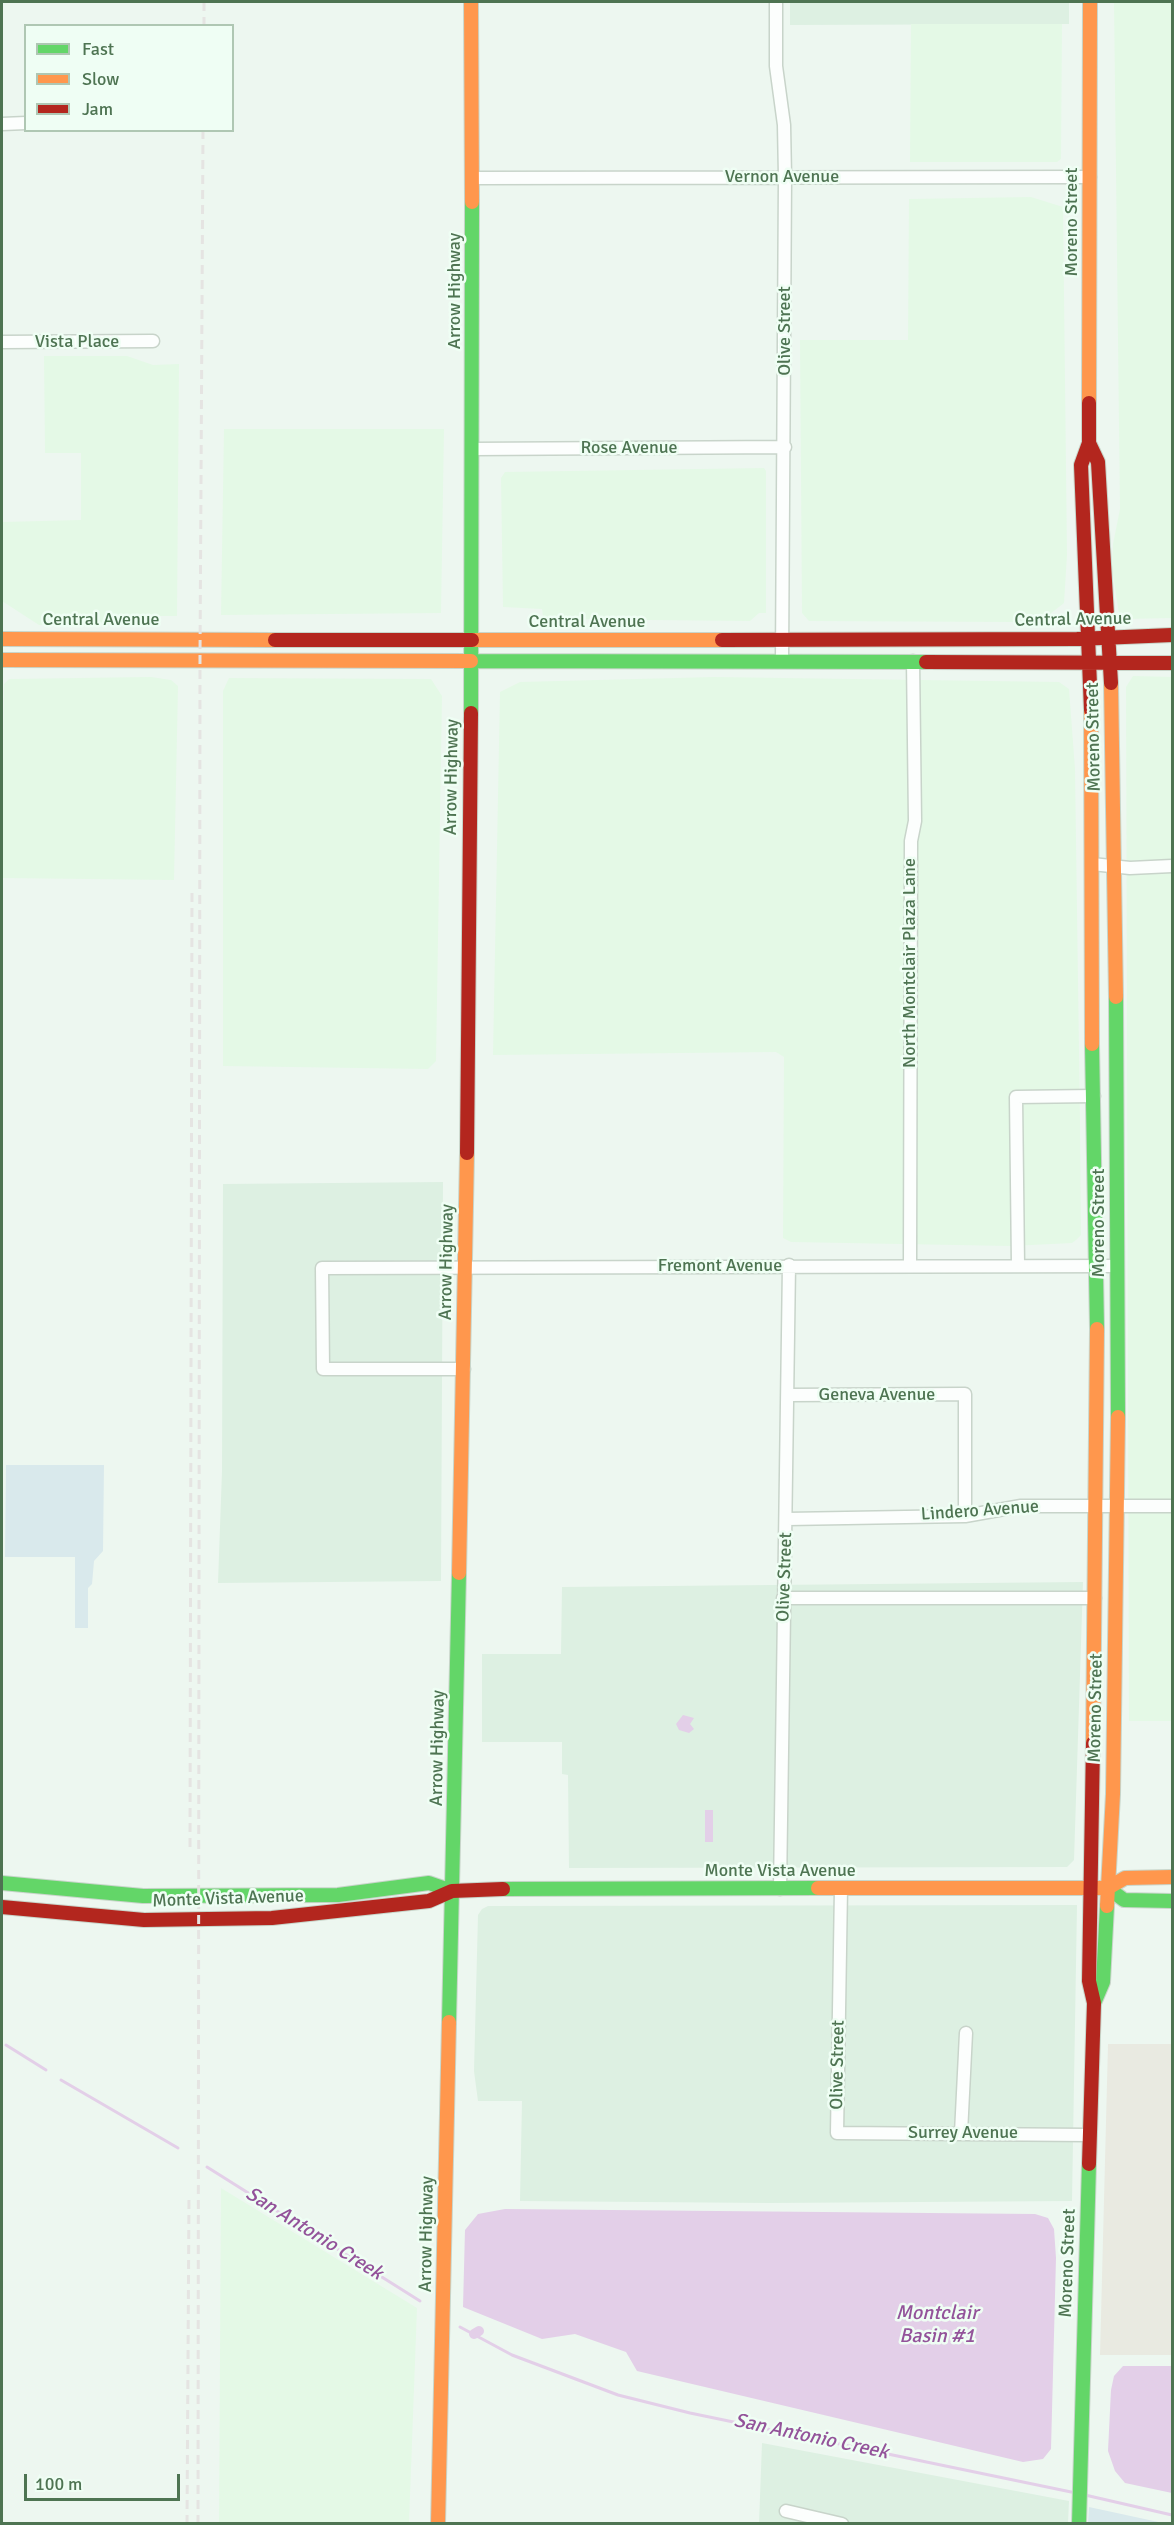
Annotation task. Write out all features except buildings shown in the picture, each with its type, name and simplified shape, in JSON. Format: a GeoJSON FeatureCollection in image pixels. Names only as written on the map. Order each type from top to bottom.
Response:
{"type":"FeatureCollection","features":[{"type":"Feature","properties":{"kind":"main road","name":"Arrow Highway"},"geometry":{"type":"LineString","coordinates":[[438,2523],[466,1268],[473,449],[471,2]]}},
{"type":"Feature","properties":{"kind":"main road","name":"Moreno Street"},"geometry":{"type":"LineString","coordinates":[[1079,2523],[1094,2003],[1089,1981],[1097,1506],[1097,1266],[1089,765],[1091,662],[1081,465],[1089,443],[1090,2]]}},
{"type":"Feature","properties":{"kind":"main road","name":"Moreno Street"},"geometry":{"type":"LineString","coordinates":[[1089,443],[1098,462],[1111,663],[1116,867],[1118,1266],[1118,1505],[1113,1794],[1103,1982],[1094,2003]]}},
{"type":"Feature","properties":{"kind":"main road","name":"Central Avenue"},"geometry":{"type":"LineString","coordinates":[[2,639],[1090,639],[1173,635]]}},
{"type":"Feature","properties":{"kind":"main road"},"geometry":{"type":"LineString","coordinates":[[2,660],[782,660],[1173,663]]}},
{"type":"Feature","properties":{"kind":"main road","name":"Monte Vista Avenue"},"geometry":{"type":"LineString","coordinates":[[2,1883],[143,1896],[338,1895],[429,1883],[452,1891],[1108,1888],[1125,1878],[1173,1877]]}},
{"type":"Feature","properties":{"kind":"main road","name":"Monte Vista Avenue"},"geometry":{"type":"LineString","coordinates":[[1108,1888],[1124,1900],[1173,1901]]}},
{"type":"Feature","properties":{"kind":"main road","name":"Monte Vista Avenue"},"geometry":{"type":"LineString","coordinates":[[2,1907],[144,1920],[272,1918],[429,1901],[452,1891]]}},
{"type":"Feature","properties":{"kind":"street","name":"Olive Street"},"geometry":{"type":"LineString","coordinates":[[776,2],[776,66],[784,126],[785,177],[782,660]]}},
{"type":"Feature","properties":{"kind":"street"},"geometry":{"type":"LineString","coordinates":[[2,124],[24,123]]}},
{"type":"Feature","properties":{"kind":"street","name":"Vernon Avenue"},"geometry":{"type":"LineString","coordinates":[[473,178],[1090,177]]}},
{"type":"Feature","properties":{"kind":"street","name":"Vista Place"},"geometry":{"type":"LineString","coordinates":[[2,342],[153,341]]}},
{"type":"Feature","properties":{"kind":"street","name":"Rose Avenue"},"geometry":{"type":"LineString","coordinates":[[473,449],[784,447]]}},
{"type":"Feature","properties":{"kind":"street","name":"North Montclair Plaza Lane"},"geometry":{"type":"LineString","coordinates":[[910,1265],[910,841],[915,821],[914,661]]}},
{"type":"Feature","properties":{"kind":"street"},"geometry":{"type":"LineString","coordinates":[[1092,864],[1116,867],[1173,866]]}},
{"type":"Feature","properties":{"kind":"street"},"geometry":{"type":"LineString","coordinates":[[1018,1265],[1016,1097],[1094,1096]]}},
{"type":"Feature","properties":{"kind":"street","name":"Olive Street"},"geometry":{"type":"LineString","coordinates":[[780,1889],[783,1598],[789,1395],[789,1265]]}},
{"type":"Feature","properties":{"kind":"street","name":"Fremont Avenue"},"geometry":{"type":"LineString","coordinates":[[464,1369],[323,1369],[322,1268],[789,1265],[1118,1266]]}},
{"type":"Feature","properties":{"kind":"street","name":"Geneva Avenue"},"geometry":{"type":"LineString","coordinates":[[789,1395],[965,1394],[965,1516]]}},
{"type":"Feature","properties":{"kind":"street","name":"Lindero Avenue"},"geometry":{"type":"LineString","coordinates":[[787,1519],[965,1516],[1007,1507],[1173,1506]]}},
{"type":"Feature","properties":{"kind":"street"},"geometry":{"type":"LineString","coordinates":[[783,1598],[1095,1598]]}},
{"type":"Feature","properties":{"kind":"street","name":"Olive Street"},"geometry":{"type":"LineString","coordinates":[[837,2133],[841,1888]]}},
{"type":"Feature","properties":{"kind":"street"},"geometry":{"type":"LineString","coordinates":[[961,2133],[966,2033]]}},
{"type":"Feature","properties":{"kind":"street","name":"Surrey Avenue"},"geometry":{"type":"LineString","coordinates":[[837,2133],[1089,2135]]}},
{"type":"Feature","properties":{"kind":"street"},"geometry":{"type":"LineString","coordinates":[[786,2511],[837,2523]]}},
{"type":"Feature","properties":{"kind":"shaded area"},"geometry":{"type":"Polygon","coordinates":[[[790,2],[1069,2],[1069,24],[790,25],[790,2]]]}},
{"type":"Feature","properties":{"kind":"shaded area"},"geometry":{"type":"Polygon","coordinates":[[[1114,2],[1172,2],[1172,618],[1125,619],[1119,614],[1112,568],[1113,544],[1120,509],[1114,2]]]}},
{"type":"Feature","properties":{"kind":"shaded area"},"geometry":{"type":"Polygon","coordinates":[[[911,24],[1062,24],[1061,159],[1057,162],[910,162],[911,24]]]}},
{"type":"Feature","properties":{"kind":"shaded area"},"geometry":{"type":"Polygon","coordinates":[[[1031,197],[1063,207],[1067,555],[1064,603],[1050,614],[1014,622],[809,621],[802,613],[800,340],[908,340],[909,199],[1031,197]]]}},
{"type":"Feature","properties":{"kind":"shaded area"},"geometry":{"type":"Polygon","coordinates":[[[44,356],[127,356],[153,365],[179,364],[177,616],[124,616],[124,622],[39,625],[2,601],[2,522],[81,520],[81,453],[45,453],[44,356]]]}},
{"type":"Feature","properties":{"kind":"shaded area"},"geometry":{"type":"Polygon","coordinates":[[[224,429],[444,429],[441,613],[221,615],[224,429]]]}},
{"type":"Feature","properties":{"kind":"shaded area"},"geometry":{"type":"Polygon","coordinates":[[[764,468],[766,471],[766,613],[759,613],[750,621],[547,619],[543,617],[542,609],[503,607],[501,478],[505,472],[764,468]]]}},
{"type":"Feature","properties":{"kind":"shaded area"},"geometry":{"type":"Polygon","coordinates":[[[1133,676],[1172,677],[1172,1721],[1129,1721],[1126,687],[1133,676]]]}},
{"type":"Feature","properties":{"kind":"shaded area"},"geometry":{"type":"Polygon","coordinates":[[[151,677],[171,680],[178,686],[174,880],[2,878],[4,684],[9,679],[151,677]]]}},
{"type":"Feature","properties":{"kind":"shaded area"},"geometry":{"type":"Polygon","coordinates":[[[714,677],[1059,682],[1069,689],[1075,769],[1081,1235],[1072,1243],[1011,1246],[791,1242],[783,1238],[784,1057],[776,1052],[493,1055],[500,692],[520,682],[714,677]]]}},
{"type":"Feature","properties":{"kind":"shaded area"},"geometry":{"type":"Polygon","coordinates":[[[229,678],[431,679],[442,696],[436,1061],[428,1069],[223,1066],[223,691],[229,678]]]}},
{"type":"Feature","properties":{"kind":"shaded area"},"geometry":{"type":"Polygon","coordinates":[[[443,1182],[441,1581],[218,1583],[222,1471],[223,1184],[443,1182]]]}},
{"type":"Feature","properties":{"kind":"shaded area"},"geometry":{"type":"Polygon","coordinates":[[[6,1465],[104,1465],[103,1551],[94,1561],[92,1584],[88,1588],[88,1628],[75,1628],[75,1557],[5,1557],[6,1465]]]}},
{"type":"Feature","properties":{"kind":"shaded area"},"geometry":{"type":"Polygon","coordinates":[[[1083,1582],[1074,1860],[1067,1867],[569,1868],[568,1775],[562,1774],[562,1742],[482,1742],[482,1654],[561,1654],[562,1587],[1083,1582]]]}},
{"type":"Feature","properties":{"kind":"shaded area"},"geometry":{"type":"Polygon","coordinates":[[[1077,1905],[1072,2201],[769,2203],[520,2201],[522,2101],[478,2101],[474,2071],[478,1915],[482,1909],[488,1906],[1077,1905]]]}},
{"type":"Feature","properties":{"kind":"shaded area"},"geometry":{"type":"Polygon","coordinates":[[[1108,2044],[1172,2044],[1172,2355],[1100,2355],[1108,2044]]]}},
{"type":"Feature","properties":{"kind":"shaded area"},"geometry":{"type":"Polygon","coordinates":[[[221,2188],[417,2308],[409,2523],[219,2523],[221,2188]]]}},
{"type":"Feature","properties":{"kind":"shaded area"},"geometry":{"type":"Polygon","coordinates":[[[762,2443],[1069,2501],[1068,2523],[759,2524],[762,2443]]]}},
{"type":"Feature","properties":{"kind":"shaded area"},"geometry":{"type":"Polygon","coordinates":[[[1089,2507],[1163,2523],[1088,2523],[1089,2507]]]}},
{"type":"Feature","properties":{"kind":"water"},"geometry":{"type":"Polygon","coordinates":[[[683,1715],[694,1718],[690,1724],[694,1729],[689,1733],[679,1730],[676,1724],[683,1715]]]}},
{"type":"Feature","properties":{"kind":"water"},"geometry":{"type":"Polygon","coordinates":[[[705,1810],[713,1810],[713,1842],[705,1842],[705,1810]]]}},
{"type":"Feature","properties":{"kind":"water","name":"Montclair Basin #1"},"geometry":{"type":"Polygon","coordinates":[[[505,2209],[1035,2214],[1048,2218],[1054,2229],[1056,2258],[1051,2449],[1043,2459],[1023,2462],[637,2371],[626,2352],[575,2334],[542,2339],[463,2307],[465,2230],[478,2214],[505,2209]]]}},
{"type":"Feature","properties":{"kind":"water"},"geometry":{"type":"Polygon","coordinates":[[[1123,2366],[1172,2366],[1172,2493],[1125,2483],[1115,2471],[1108,2451],[1111,2390],[1114,2376],[1123,2366]]]}},
{"type":"Feature","properties":{"kind":"waterway","name":"San Antonio Creek"},"geometry":{"type":"LineString","coordinates":[[6,2045],[46,2070]]}},
{"type":"Feature","properties":{"kind":"waterway","name":"San Antonio Creek"},"geometry":{"type":"LineString","coordinates":[[61,2080],[178,2148]]}},
{"type":"Feature","properties":{"kind":"waterway","name":"San Antonio Creek"},"geometry":{"type":"LineString","coordinates":[[207,2167],[420,2301]]}},
{"type":"Feature","properties":{"kind":"waterway","name":"San Antonio Creek"},"geometry":{"type":"LineString","coordinates":[[460,2327],[512,2355],[618,2395],[690,2413],[1076,2493]]}},
{"type":"Feature","properties":{"kind":"waterway","name":"San Antonio Creek"},"geometry":{"type":"LineString","coordinates":[[474,2334],[479,2331]]}},
{"type":"Feature","properties":{"kind":"waterway","name":"San Antonio Creek"},"geometry":{"type":"LineString","coordinates":[[1085,2495],[1172,2515]]}},
{"type":"Feature","properties":{"kind":"railway"},"geometry":{"type":"LineString","coordinates":[[204,2],[204,24]]}},
{"type":"Feature","properties":{"kind":"railway"},"geometry":{"type":"LineString","coordinates":[[198,2524],[200,659],[203,132]]}},
{"type":"Feature","properties":{"kind":"railway"},"geometry":{"type":"LineString","coordinates":[[190,1847],[192,893]]}},
{"type":"Feature","properties":{"kind":"railway"},"geometry":{"type":"LineString","coordinates":[[187,2524],[189,2195]]}},
{"type":"Feature","properties":{"kind":"traffic: fast"},"geometry":{"type":"LineString","coordinates":[[471,713],[472,202]]}},
{"type":"Feature","properties":{"kind":"traffic: fast"},"geometry":{"type":"LineString","coordinates":[[471,661],[926,662]]}},
{"type":"Feature","properties":{"kind":"traffic: fast"},"geometry":{"type":"LineString","coordinates":[[1116,997],[1118,1417]]}},
{"type":"Feature","properties":{"kind":"traffic: fast"},"geometry":{"type":"LineString","coordinates":[[1092,1044],[1097,1329]]}},
{"type":"Feature","properties":{"kind":"traffic: fast"},"geometry":{"type":"LineString","coordinates":[[449,2022],[459,1573]]}},
{"type":"Feature","properties":{"kind":"traffic: fast"},"geometry":{"type":"LineString","coordinates":[[2,1883],[143,1896],[338,1895],[429,1883],[452,1891]]}},
{"type":"Feature","properties":{"kind":"traffic: fast"},"geometry":{"type":"LineString","coordinates":[[503,1889],[818,1888]]}},
{"type":"Feature","properties":{"kind":"traffic: fast"},"geometry":{"type":"LineString","coordinates":[[1108,1888],[1124,1900],[1172,1901]]}},
{"type":"Feature","properties":{"kind":"traffic: fast"},"geometry":{"type":"LineString","coordinates":[[1094,2003],[1103,1982],[1107,1906]]}},
{"type":"Feature","properties":{"kind":"traffic: fast"},"geometry":{"type":"LineString","coordinates":[[1079,2524],[1089,2164]]}},
{"type":"Feature","properties":{"kind":"traffic: slow"},"geometry":{"type":"LineString","coordinates":[[471,2],[472,202]]}},
{"type":"Feature","properties":{"kind":"traffic: slow"},"geometry":{"type":"LineString","coordinates":[[1089,403],[1090,2]]}},
{"type":"Feature","properties":{"kind":"traffic: slow"},"geometry":{"type":"LineString","coordinates":[[2,639],[275,640]]}},
{"type":"Feature","properties":{"kind":"traffic: slow"},"geometry":{"type":"LineString","coordinates":[[472,640],[722,640]]}},
{"type":"Feature","properties":{"kind":"traffic: slow"},"geometry":{"type":"LineString","coordinates":[[2,660],[471,661]]}},
{"type":"Feature","properties":{"kind":"traffic: slow"},"geometry":{"type":"LineString","coordinates":[[1111,683],[1116,997]]}},
{"type":"Feature","properties":{"kind":"traffic: slow"},"geometry":{"type":"LineString","coordinates":[[1091,710],[1092,1044]]}},
{"type":"Feature","properties":{"kind":"traffic: slow"},"geometry":{"type":"LineString","coordinates":[[459,1573],[467,1153]]}},
{"type":"Feature","properties":{"kind":"traffic: slow"},"geometry":{"type":"LineString","coordinates":[[1093,1743],[1097,1329]]}},
{"type":"Feature","properties":{"kind":"traffic: slow"},"geometry":{"type":"LineString","coordinates":[[1107,1906],[1113,1794],[1118,1417]]}},
{"type":"Feature","properties":{"kind":"traffic: slow"},"geometry":{"type":"LineString","coordinates":[[818,1888],[1108,1888],[1125,1878],[1172,1877]]}},
{"type":"Feature","properties":{"kind":"traffic: slow"},"geometry":{"type":"LineString","coordinates":[[438,2524],[449,2022]]}},
{"type":"Feature","properties":{"kind":"traffic: jam"},"geometry":{"type":"LineString","coordinates":[[1089,403],[1089,443],[1081,465],[1091,710]]}},
{"type":"Feature","properties":{"kind":"traffic: jam"},"geometry":{"type":"LineString","coordinates":[[1089,443],[1098,462],[1111,683]]}},
{"type":"Feature","properties":{"kind":"traffic: jam"},"geometry":{"type":"LineString","coordinates":[[722,640],[1077,639],[1172,635]]}},
{"type":"Feature","properties":{"kind":"traffic: jam"},"geometry":{"type":"LineString","coordinates":[[275,640],[472,640]]}},
{"type":"Feature","properties":{"kind":"traffic: jam"},"geometry":{"type":"LineString","coordinates":[[926,662],[1172,663]]}},
{"type":"Feature","properties":{"kind":"traffic: jam"},"geometry":{"type":"LineString","coordinates":[[467,1153],[471,713]]}},
{"type":"Feature","properties":{"kind":"traffic: jam"},"geometry":{"type":"LineString","coordinates":[[1089,2164],[1094,2003],[1089,1981],[1093,1743]]}},
{"type":"Feature","properties":{"kind":"traffic: jam"},"geometry":{"type":"LineString","coordinates":[[2,1907],[144,1920],[272,1918],[429,1901],[452,1891],[503,1889]]}}]}
